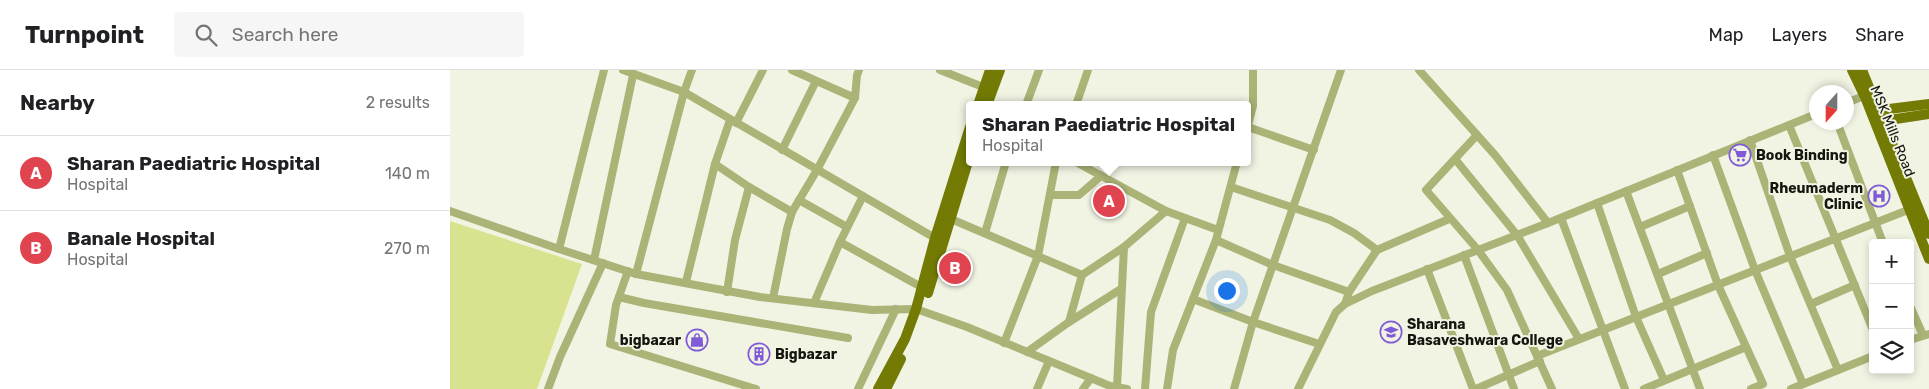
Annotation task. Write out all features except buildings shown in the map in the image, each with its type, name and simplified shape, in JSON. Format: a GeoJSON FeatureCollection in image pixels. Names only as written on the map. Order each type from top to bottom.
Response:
{"type":"FeatureCollection","features":[{"type":"Feature","properties":{"kind":"main road"},"geometry":{"type":"LineString","coordinates":[[979,101],[990,70]]}},
{"type":"Feature","properties":{"kind":"main road"},"geometry":{"type":"LineString","coordinates":[[988,101],[1000,70]]}},
{"type":"Feature","properties":{"kind":"main road","name":"MSK Mills Road"},"geometry":{"type":"LineString","coordinates":[[1852,70],[1868,95]]}},
{"type":"Feature","properties":{"kind":"main road","name":"MSK Mills Road"},"geometry":{"type":"LineString","coordinates":[[1863,70],[1868,95],[1878,121],[1929,234]]}},
{"type":"Feature","properties":{"kind":"main road"},"geometry":{"type":"LineString","coordinates":[[1874,111],[1929,104]]}},
{"type":"Feature","properties":{"kind":"main road"},"geometry":{"type":"LineString","coordinates":[[1878,121],[1929,114]]}},
{"type":"Feature","properties":{"kind":"main road"},"geometry":{"type":"LineString","coordinates":[[878,389],[919,310],[935,238],[966,140]]}},
{"type":"Feature","properties":{"kind":"main road"},"geometry":{"type":"LineString","coordinates":[[886,389],[919,310],[952,218],[967,166]]}},
{"type":"Feature","properties":{"kind":"main road","name":"MSK Mills Road"},"geometry":{"type":"LineString","coordinates":[[1918,212],[1929,259]]}},
{"type":"Feature","properties":{"kind":"street"},"geometry":{"type":"LineString","coordinates":[[559,249],[604,70]]}},
{"type":"Feature","properties":{"kind":"street"},"geometry":{"type":"LineString","coordinates":[[623,70],[684,92],[935,238]]}},
{"type":"Feature","properties":{"kind":"street"},"geometry":{"type":"LineString","coordinates":[[646,79],[648,70]]}},
{"type":"Feature","properties":{"kind":"street"},"geometry":{"type":"LineString","coordinates":[[636,274],[684,92],[692,70]]}},
{"type":"Feature","properties":{"kind":"street"},"geometry":{"type":"LineString","coordinates":[[686,282],[715,164],[733,121],[762,70]]}},
{"type":"Feature","properties":{"kind":"street"},"geometry":{"type":"LineString","coordinates":[[792,70],[855,98]]}},
{"type":"Feature","properties":{"kind":"street"},"geometry":{"type":"LineString","coordinates":[[773,298],[786,229],[792,212],[817,170],[855,98],[859,70]]}},
{"type":"Feature","properties":{"kind":"street"},"geometry":{"type":"LineString","coordinates":[[940,70],[983,87]]}},
{"type":"Feature","properties":{"kind":"street"},"geometry":{"type":"LineString","coordinates":[[1027,101],[1039,70]]}},
{"type":"Feature","properties":{"kind":"street"},"geometry":{"type":"LineString","coordinates":[[1077,101],[1088,70]]}},
{"type":"Feature","properties":{"kind":"street"},"geometry":{"type":"LineString","coordinates":[[1251,114],[1253,106],[1253,70]]}},
{"type":"Feature","properties":{"kind":"street"},"geometry":{"type":"LineString","coordinates":[[1234,389],[1253,322],[1341,70]]}},
{"type":"Feature","properties":{"kind":"street"},"geometry":{"type":"LineString","coordinates":[[1419,70],[1495,155],[1548,223]]}},
{"type":"Feature","properties":{"kind":"street"},"geometry":{"type":"LineString","coordinates":[[594,260],[633,75]]}},
{"type":"Feature","properties":{"kind":"street"},"geometry":{"type":"LineString","coordinates":[[782,150],[816,81]]}},
{"type":"Feature","properties":{"kind":"street"},"geometry":{"type":"LineString","coordinates":[[1854,100],[1868,95]]}},
{"type":"Feature","properties":{"kind":"street"},"geometry":{"type":"LineString","coordinates":[[1298,389],[1336,312],[1346,304],[1372,291],[1561,218],[1809,117]]}},
{"type":"Feature","properties":{"kind":"street"},"geometry":{"type":"LineString","coordinates":[[1789,124],[1873,329]]}},
{"type":"Feature","properties":{"kind":"street"},"geometry":{"type":"LineString","coordinates":[[1251,127],[1314,150]]}},
{"type":"Feature","properties":{"kind":"street"},"geometry":{"type":"LineString","coordinates":[[1840,130],[1880,239]]}},
{"type":"Feature","properties":{"kind":"street"},"geometry":{"type":"LineString","coordinates":[[1477,135],[1426,190],[1449,219],[1478,250],[1506,290],[1552,389]]}},
{"type":"Feature","properties":{"kind":"street"},"geometry":{"type":"LineString","coordinates":[[1750,140],[1790,256],[1838,370]]}},
{"type":"Feature","properties":{"kind":"street"},"geometry":{"type":"LineString","coordinates":[[1713,155],[1755,270],[1802,384]]}},
{"type":"Feature","properties":{"kind":"street"},"geometry":{"type":"LineString","coordinates":[[1455,158],[1517,235],[1579,339]]}},
{"type":"Feature","properties":{"kind":"street"},"geometry":{"type":"LineString","coordinates":[[715,164],[749,187],[792,212]]}},
{"type":"Feature","properties":{"kind":"street"},"geometry":{"type":"LineString","coordinates":[[985,233],[1005,166]]}},
{"type":"Feature","properties":{"kind":"street"},"geometry":{"type":"LineString","coordinates":[[1004,343],[1038,256],[1055,166]]}},
{"type":"Feature","properties":{"kind":"street"},"geometry":{"type":"LineString","coordinates":[[1083,166],[1166,211],[1218,230]]}},
{"type":"Feature","properties":{"kind":"street"},"geometry":{"type":"LineString","coordinates":[[1167,389],[1173,350],[1216,240],[1237,166]]}},
{"type":"Feature","properties":{"kind":"street"},"geometry":{"type":"LineString","coordinates":[[1677,170],[1718,285],[1764,386],[1751,389]]}},
{"type":"Feature","properties":{"kind":"street"},"geometry":{"type":"LineString","coordinates":[[1050,195],[1079,195],[1101,176]]}},
{"type":"Feature","properties":{"kind":"street"},"geometry":{"type":"LineString","coordinates":[[727,292],[735,240],[749,187]]}},
{"type":"Feature","properties":{"kind":"street"},"geometry":{"type":"LineString","coordinates":[[1231,187],[1330,220],[1354,233],[1377,250]]}},
{"type":"Feature","properties":{"kind":"street"},"geometry":{"type":"LineString","coordinates":[[1626,191],[1700,389]]}},
{"type":"Feature","properties":{"kind":"street"},"geometry":{"type":"LineString","coordinates":[[814,303],[840,242],[863,196]]}},
{"type":"Feature","properties":{"kind":"street"},"geometry":{"type":"LineString","coordinates":[[799,200],[847,227]]}},
{"type":"Feature","properties":{"kind":"street"},"geometry":{"type":"LineString","coordinates":[[1597,203],[1636,317],[1664,380]]}},
{"type":"Feature","properties":{"kind":"street"},"geometry":{"type":"LineString","coordinates":[[1640,227],[1690,206]]}},
{"type":"Feature","properties":{"kind":"street"},"geometry":{"type":"LineString","coordinates":[[450,211],[636,274],[686,282],[727,292],[773,298],[872,310],[919,310],[1091,378],[1127,389]]}},
{"type":"Feature","properties":{"kind":"street"},"geometry":{"type":"LineString","coordinates":[[1069,322],[1082,275],[1124,247],[1166,211]]}},
{"type":"Feature","properties":{"kind":"street"},"geometry":{"type":"LineString","coordinates":[[1427,269],[1478,389],[1579,339],[1874,223],[1918,212]]}},
{"type":"Feature","properties":{"kind":"street"},"geometry":{"type":"LineString","coordinates":[[952,218],[1082,275]]}},
{"type":"Feature","properties":{"kind":"street"},"geometry":{"type":"LineString","coordinates":[[1145,389],[1151,312],[1185,218]]}},
{"type":"Feature","properties":{"kind":"street"},"geometry":{"type":"LineString","coordinates":[[1561,218],[1625,389]]}},
{"type":"Feature","properties":{"kind":"street"},"geometry":{"type":"LineString","coordinates":[[1346,304],[1349,292],[1377,250],[1449,219]]}},
{"type":"Feature","properties":{"kind":"street"},"geometry":{"type":"LineString","coordinates":[[1216,240],[1272,266],[1349,292]]}},
{"type":"Feature","properties":{"kind":"street"},"geometry":{"type":"LineString","coordinates":[[840,242],[923,288]]}},
{"type":"Feature","properties":{"kind":"street"},"geometry":{"type":"LineString","coordinates":[[1117,387],[1124,247]]}},
{"type":"Feature","properties":{"kind":"street"},"geometry":{"type":"LineString","coordinates":[[1658,274],[1707,253]]}},
{"type":"Feature","properties":{"kind":"street"},"geometry":{"type":"LineString","coordinates":[[1464,255],[1514,389]]}},
{"type":"Feature","properties":{"kind":"street"},"geometry":{"type":"LineString","coordinates":[[548,389],[560,357],[603,263]]}},
{"type":"Feature","properties":{"kind":"street"},"geometry":{"type":"LineString","coordinates":[[628,271],[615,310],[611,344],[756,389]]}},
{"type":"Feature","properties":{"kind":"street"},"geometry":{"type":"LineString","coordinates":[[1811,304],[1855,285]]}},
{"type":"Feature","properties":{"kind":"street"},"geometry":{"type":"LineString","coordinates":[[1027,352],[1069,322],[1121,289]]}},
{"type":"Feature","properties":{"kind":"street"},"geometry":{"type":"LineString","coordinates":[[619,297],[644,303],[848,338]]}},
{"type":"Feature","properties":{"kind":"street"},"geometry":{"type":"LineString","coordinates":[[1193,299],[1319,344]]}},
{"type":"Feature","properties":{"kind":"street"},"geometry":{"type":"LineString","coordinates":[[858,389],[896,309]]}},
{"type":"Feature","properties":{"kind":"street"},"geometry":{"type":"LineString","coordinates":[[1914,313],[1926,334],[1914,338]]}},
{"type":"Feature","properties":{"kind":"street"},"geometry":{"type":"LineString","coordinates":[[1644,389],[1746,347]]}},
{"type":"Feature","properties":{"kind":"street"},"geometry":{"type":"LineString","coordinates":[[1791,389],[1869,358]]}},
{"type":"Feature","properties":{"kind":"street"},"geometry":{"type":"LineString","coordinates":[[1036,389],[1049,361]]}},
{"type":"Feature","properties":{"kind":"street"},"geometry":{"type":"LineString","coordinates":[[1082,389],[1091,378]]}},
{"type":"Feature","properties":{"kind":"green space"},"geometry":{"type":"Polygon","coordinates":[[[450,221],[582,264],[537,389],[450,389],[450,221]]]}},
{"type":"Feature","properties":{"kind":"place","name":"Book Binding"},"geometry":{"type":"Point","coordinates":[1740,155]}},
{"type":"Feature","properties":{"kind":"place","name":"Rheumaderm Clinic"},"geometry":{"type":"Point","coordinates":[1879,196]}},
{"type":"Feature","properties":{"kind":"place","name":"Sharan Paediatric Hospital"},"geometry":{"type":"Point","coordinates":[1109,201]}},
{"type":"Feature","properties":{"kind":"place","name":"Banale Hospital"},"geometry":{"type":"Point","coordinates":[955,268]}},
{"type":"Feature","properties":{"kind":"place","name":"Sharana Basaveshwara College"},"geometry":{"type":"Point","coordinates":[1391,332]}},
{"type":"Feature","properties":{"kind":"place","name":"bigbazar"},"geometry":{"type":"Point","coordinates":[697,340]}},
{"type":"Feature","properties":{"kind":"place","name":"Bigbazar"},"geometry":{"type":"Point","coordinates":[759,354]}}]}
